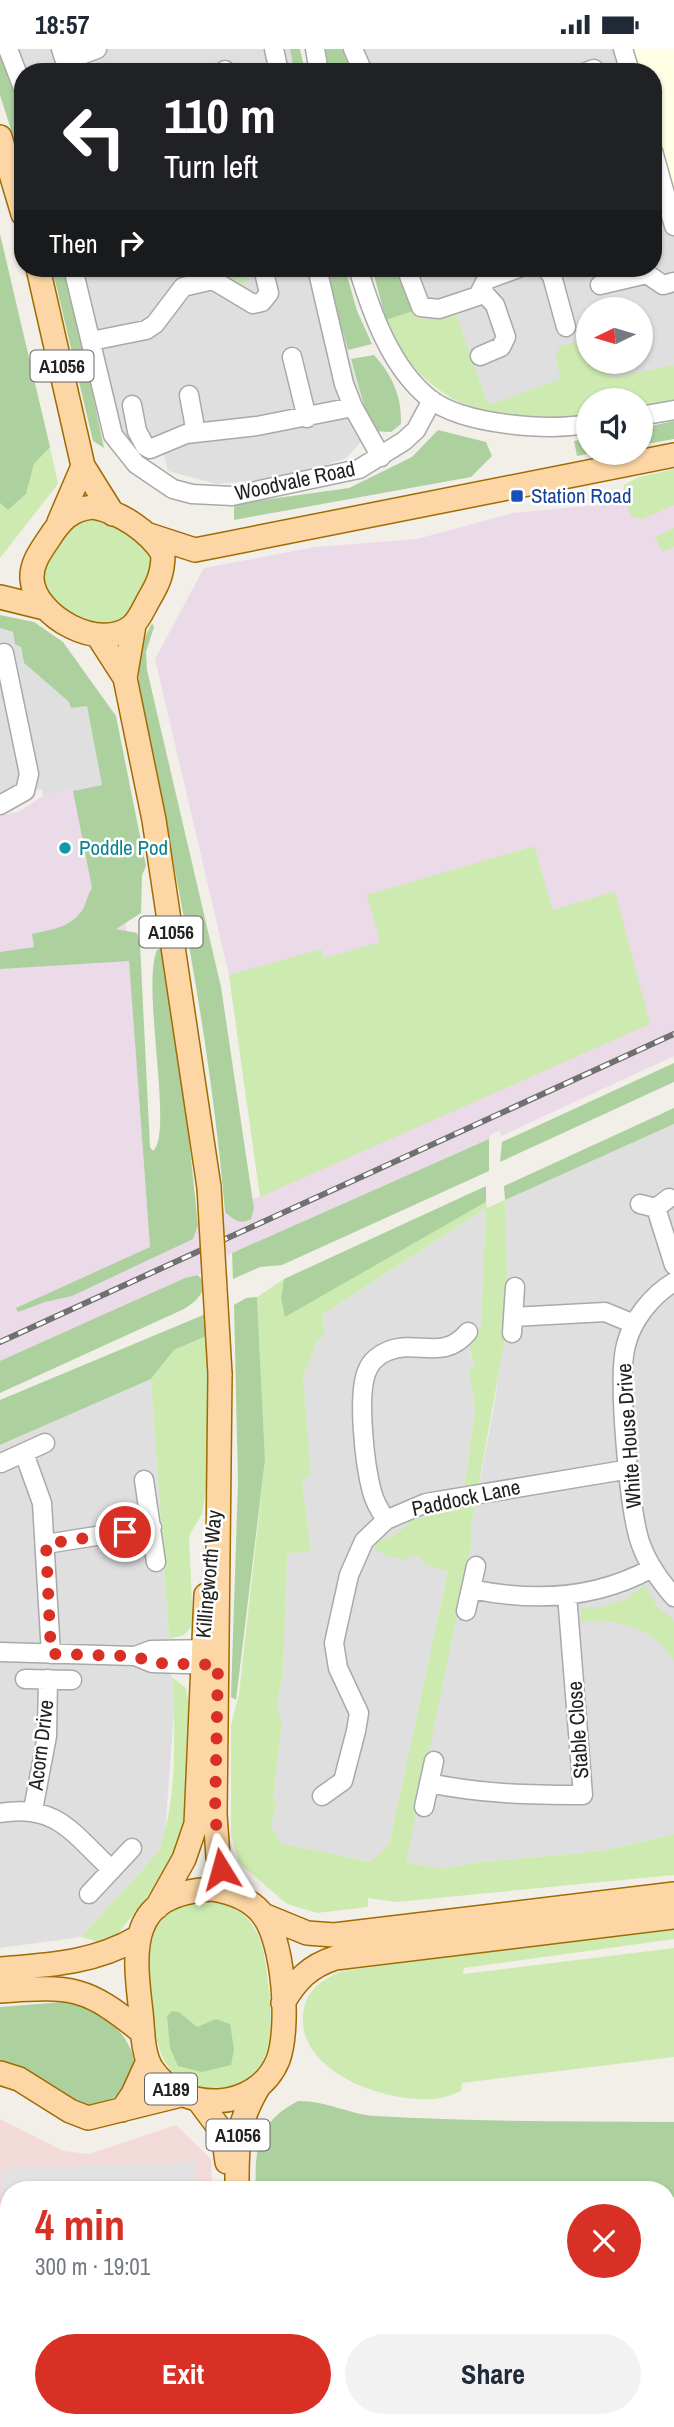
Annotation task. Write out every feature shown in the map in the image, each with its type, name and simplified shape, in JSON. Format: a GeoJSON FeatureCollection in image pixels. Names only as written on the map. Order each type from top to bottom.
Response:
{"type":"FeatureCollection","features":[{"type":"Feature","properties":{"kind":"main road"},"geometry":{"type":"LineString","coordinates":[[0,137],[14,183]]}},
{"type":"Feature","properties":{"kind":"main road","name":"A1056"},"geometry":{"type":"LineString","coordinates":[[40,277],[83,465],[113,514]]}},
{"type":"Feature","properties":{"kind":"main road"},"geometry":{"type":"LineString","coordinates":[[59,522],[70,513],[83,508],[106,509],[149,535],[195,550],[674,455]]}},
{"type":"Feature","properties":{"kind":"main road"},"geometry":{"type":"LineString","coordinates":[[0,595],[33,565],[59,522],[83,465]]}},
{"type":"Feature","properties":{"kind":"main road"},"geometry":{"type":"LineString","coordinates":[[149,535],[163,554],[160,580]]}},
{"type":"Feature","properties":{"kind":"main road"},"geometry":{"type":"LineString","coordinates":[[0,595],[45,608],[86,634],[114,635],[134,625],[160,580],[195,550]]}},
{"type":"Feature","properties":{"kind":"main road"},"geometry":{"type":"LineString","coordinates":[[33,565],[33,588],[45,608]]}},
{"type":"Feature","properties":{"kind":"main road","name":"A1056"},"geometry":{"type":"LineString","coordinates":[[125,678],[134,625]]}},
{"type":"Feature","properties":{"kind":"main road","name":"A1056"},"geometry":{"type":"LineString","coordinates":[[98,636],[125,678]]}},
{"type":"Feature","properties":{"kind":"main road","name":"Killingworth Way"},"geometry":{"type":"LineString","coordinates":[[125,678],[154,820],[209,1187],[220,1374],[210,1657],[197,1824],[184,1859],[157,1907]]}},
{"type":"Feature","properties":{"kind":"main road","name":"Killingworth Way"},"geometry":{"type":"LineString","coordinates":[[210,1657],[218,1857],[235,1895]]}},
{"type":"Feature","properties":{"kind":"main road"},"geometry":{"type":"LineString","coordinates":[[0,1969],[84,1960],[115,1951],[137,1938],[157,1907],[173,1897],[196,1890],[212,1889],[235,1895],[263,1915],[307,1933],[338,1935],[674,1893]]}},
{"type":"Feature","properties":{"kind":"main road"},"geometry":{"type":"LineString","coordinates":[[259,2086],[274,2069],[284,2026],[275,1942],[263,1915]]}},
{"type":"Feature","properties":{"kind":"main road"},"geometry":{"type":"LineString","coordinates":[[283,2003],[294,1984],[309,1969],[335,1958],[674,1917]]}},
{"type":"Feature","properties":{"kind":"main road","name":"A189"},"geometry":{"type":"LineString","coordinates":[[137,1938],[135,1962],[148,2061],[164,2084],[190,2098],[227,2101],[259,2086]]}},
{"type":"Feature","properties":{"kind":"main road"},"geometry":{"type":"LineString","coordinates":[[0,1991],[65,1988],[80,1990],[106,2003],[143,2033]]}},
{"type":"Feature","properties":{"kind":"main road"},"geometry":{"type":"LineString","coordinates":[[122,2110],[133,2094],[148,2061]]}},
{"type":"Feature","properties":{"kind":"main road"},"geometry":{"type":"LineString","coordinates":[[0,2073],[19,2079],[80,2116],[97,2118],[122,2110],[190,2098]]}},
{"type":"Feature","properties":{"kind":"main road","name":"A1056"},"geometry":{"type":"LineString","coordinates":[[237,2181],[238,2133],[246,2108],[259,2086]]}},
{"type":"Feature","properties":{"kind":"main road","name":"A1056"},"geometry":{"type":"LineString","coordinates":[[190,2098],[218,2124],[226,2142],[226,2181]]}},
{"type":"Feature","properties":{"kind":"street"},"geometry":{"type":"LineString","coordinates":[[61,49],[65,61],[97,49]]}},
{"type":"Feature","properties":{"kind":"street"},"geometry":{"type":"LineString","coordinates":[[662,183],[674,226]]}},
{"type":"Feature","properties":{"kind":"street","name":"Woodvale Road"},"geometry":{"type":"LineString","coordinates":[[75,277],[113,435],[136,464],[173,489],[192,494],[232,496],[336,475],[381,457],[416,429],[432,400]]}},
{"type":"Feature","properties":{"kind":"street"},"geometry":{"type":"LineString","coordinates":[[91,341],[146,330],[155,324],[175,293],[183,286],[212,280],[253,304],[262,302],[269,293],[262,277]]}},
{"type":"Feature","properties":{"kind":"street"},"geometry":{"type":"LineString","coordinates":[[319,277],[344,384],[353,407],[381,457]]}},
{"type":"Feature","properties":{"kind":"street"},"geometry":{"type":"LineString","coordinates":[[361,277],[380,329],[396,358],[432,400],[474,416],[512,425],[539,428],[576,425]]}},
{"type":"Feature","properties":{"kind":"street"},"geometry":{"type":"LineString","coordinates":[[410,277],[418,302],[425,309],[439,309],[475,297],[482,291],[486,280],[494,277]]}},
{"type":"Feature","properties":{"kind":"street"},"geometry":{"type":"LineString","coordinates":[[552,277],[566,327]]}},
{"type":"Feature","properties":{"kind":"street"},"geometry":{"type":"LineString","coordinates":[[600,285],[634,277]]}},
{"type":"Feature","properties":{"kind":"street"},"geometry":{"type":"LineString","coordinates":[[651,277],[663,285],[674,282]]}},
{"type":"Feature","properties":{"kind":"street"},"geometry":{"type":"LineString","coordinates":[[480,356],[501,347],[506,337],[495,305],[482,291]]}},
{"type":"Feature","properties":{"kind":"street"},"geometry":{"type":"LineString","coordinates":[[289,363],[307,418]]}},
{"type":"Feature","properties":{"kind":"street"},"geometry":{"type":"LineString","coordinates":[[189,395],[196,433]]}},
{"type":"Feature","properties":{"kind":"street"},"geometry":{"type":"LineString","coordinates":[[132,405],[137,432],[145,446],[156,447],[196,433],[307,418],[353,407]]}},
{"type":"Feature","properties":{"kind":"street"},"geometry":{"type":"LineString","coordinates":[[653,414],[674,410]]}},
{"type":"Feature","properties":{"kind":"street"},"geometry":{"type":"LineString","coordinates":[[0,805],[25,791],[29,774],[5,685],[4,653]]}},
{"type":"Feature","properties":{"kind":"street"},"geometry":{"type":"LineString","coordinates":[[655,1203],[674,1265]]}},
{"type":"Feature","properties":{"kind":"street","name":"White House Drive"},"geometry":{"type":"LineString","coordinates":[[674,1282],[646,1307],[634,1324],[622,1365],[630,1469],[640,1540],[652,1568],[674,1597]]}},
{"type":"Feature","properties":{"kind":"street"},"geometry":{"type":"LineString","coordinates":[[515,1287],[513,1325],[605,1312],[634,1324]]}},
{"type":"Feature","properties":{"kind":"street"},"geometry":{"type":"LineString","coordinates":[[386,1520],[376,1505],[368,1472],[363,1404],[366,1371],[377,1358],[388,1351],[462,1339],[466,1361]]}},
{"type":"Feature","properties":{"kind":"street"},"geometry":{"type":"LineString","coordinates":[[1,1463],[45,1443]]}},
{"type":"Feature","properties":{"kind":"street"},"geometry":{"type":"LineString","coordinates":[[24,1453],[41,1493],[51,1654]]}},
{"type":"Feature","properties":{"kind":"street","name":"Paddock Lane"},"geometry":{"type":"LineString","coordinates":[[333,1794],[348,1770],[359,1713],[338,1668],[334,1643],[349,1575],[359,1548],[386,1520],[404,1510],[447,1497],[630,1469]]}},
{"type":"Feature","properties":{"kind":"street"},"geometry":{"type":"LineString","coordinates":[[144,1480],[156,1562]]}},
{"type":"Feature","properties":{"kind":"street"},"geometry":{"type":"LineString","coordinates":[[46,1544],[152,1527]]}},
{"type":"Feature","properties":{"kind":"street"},"geometry":{"type":"LineString","coordinates":[[466,1612],[476,1566]]}},
{"type":"Feature","properties":{"kind":"street"},"geometry":{"type":"LineString","coordinates":[[471,1589],[518,1596],[567,1595],[621,1585],[652,1568]]}},
{"type":"Feature","properties":{"kind":"street","name":"Stable Close"},"geometry":{"type":"LineString","coordinates":[[429,1783],[469,1792],[583,1795],[567,1595]]}},
{"type":"Feature","properties":{"kind":"street"},"geometry":{"type":"LineString","coordinates":[[0,1653],[135,1656],[152,1663],[210,1657]]}},
{"type":"Feature","properties":{"kind":"street","name":"Acorn Drive"},"geometry":{"type":"LineString","coordinates":[[25,1679],[72,1680]]}},
{"type":"Feature","properties":{"kind":"street","name":"Acorn Drive"},"geometry":{"type":"LineString","coordinates":[[33,1810],[47,1736],[48,1679]]}},
{"type":"Feature","properties":{"kind":"street"},"geometry":{"type":"LineString","coordinates":[[424,1807],[434,1761]]}},
{"type":"Feature","properties":{"kind":"street"},"geometry":{"type":"LineString","coordinates":[[0,1813],[33,1810],[56,1819],[112,1870]]}},
{"type":"Feature","properties":{"kind":"street"},"geometry":{"type":"LineString","coordinates":[[89,1894],[131,1848]]}},
{"type":"Feature","properties":{"kind":"shaded area"},"geometry":{"type":"Polygon","coordinates":[[[0,49],[290,49],[292,63],[14,63],[14,89],[0,49]]]}},
{"type":"Feature","properties":{"kind":"shaded area"},"geometry":{"type":"Polygon","coordinates":[[[342,49],[674,49],[674,400],[653,404],[653,388],[576,388],[576,415],[543,419],[487,402],[455,312],[434,319],[422,319],[404,277],[662,277],[662,63],[347,63],[342,49]]]}},
{"type":"Feature","properties":{"kind":"shaded area"},"geometry":{"type":"Polygon","coordinates":[[[633,49],[674,49],[674,198],[662,154],[662,63],[637,63],[633,49]]]}},
{"type":"Feature","properties":{"kind":"shaded area"},"geometry":{"type":"Polygon","coordinates":[[[68,277],[327,277],[371,431],[346,458],[291,477],[217,484],[168,471],[164,455],[143,455],[103,432],[68,277]]]}},
{"type":"Feature","properties":{"kind":"shaded area"},"geometry":{"type":"Polygon","coordinates":[[[674,485],[674,1056],[501,1136],[500,1131],[491,1134],[489,1139],[232,1253],[191,1280],[0,1371],[0,815],[18,812],[43,796],[102,785],[127,931],[150,1247],[260,1196],[229,975],[155,659],[204,568],[315,547],[417,539],[513,513],[608,504],[674,485]]]}},
{"type":"Feature","properties":{"kind":"shaded area"},"geometry":{"type":"Polygon","coordinates":[[[0,628],[13,632],[21,647],[24,663],[69,702],[87,705],[102,785],[43,796],[42,789],[0,797],[0,628]]]}},
{"type":"Feature","properties":{"kind":"shaded area"},"geometry":{"type":"Polygon","coordinates":[[[674,1124],[674,1834],[602,1851],[479,1862],[440,1869],[405,1862],[471,1548],[471,1528],[495,1401],[507,1306],[505,1200],[674,1124]]]}},
{"type":"Feature","properties":{"kind":"shaded area"},"geometry":{"type":"Polygon","coordinates":[[[486,1208],[481,1324],[469,1352],[476,1365],[469,1370],[475,1410],[462,1506],[389,1844],[372,1862],[279,1843],[271,1825],[277,1802],[273,1800],[282,1724],[277,1704],[283,1676],[287,1554],[311,1551],[302,1481],[311,1474],[303,1377],[318,1338],[322,1315],[486,1208]]]}},
{"type":"Feature","properties":{"kind":"shaded area"},"geometry":{"type":"Polygon","coordinates":[[[151,1379],[174,1712],[165,1834],[158,1852],[81,1937],[0,1948],[0,1445],[151,1379]]]}},
{"type":"Feature","properties":{"kind":"shaded area"},"geometry":{"type":"Polygon","coordinates":[[[0,2119],[63,2151],[89,2154],[176,2125],[211,2159],[212,2181],[0,2181],[0,2119]]]}},
{"type":"Feature","properties":{"kind":"shaded area"},"geometry":{"type":"Polygon","coordinates":[[[195,2162],[196,2181],[1,2181],[1,2169],[195,2162]]]}},
{"type":"Feature","properties":{"kind":"green space"},"geometry":{"type":"Polygon","coordinates":[[[290,49],[300,49],[303,63],[292,63],[290,49]]]}},
{"type":"Feature","properties":{"kind":"green space"},"geometry":{"type":"Polygon","coordinates":[[[325,49],[342,49],[347,63],[328,63],[325,49]]]}},
{"type":"Feature","properties":{"kind":"green space"},"geometry":{"type":"Polygon","coordinates":[[[0,50],[14,90],[14,139],[0,95],[0,50]]]}},
{"type":"Feature","properties":{"kind":"green space"},"geometry":{"type":"Polygon","coordinates":[[[0,234],[50,447],[34,464],[26,494],[8,510],[0,503],[0,234]]]}},
{"type":"Feature","properties":{"kind":"green space"},"geometry":{"type":"Polygon","coordinates":[[[54,277],[68,277],[104,448],[93,441],[54,277]]]}},
{"type":"Feature","properties":{"kind":"green space"},"geometry":{"type":"Polygon","coordinates":[[[229,277],[248,277],[243,285],[229,277]]]}},
{"type":"Feature","properties":{"kind":"green space"},"geometry":{"type":"Polygon","coordinates":[[[327,277],[348,277],[357,311],[372,344],[348,350],[327,277]]]}},
{"type":"Feature","properties":{"kind":"green space"},"geometry":{"type":"Polygon","coordinates":[[[374,277],[404,277],[416,310],[386,320],[374,277]]]}},
{"type":"Feature","properties":{"kind":"green space"},"geometry":{"type":"Polygon","coordinates":[[[416,310],[422,319],[434,319],[455,311],[487,402],[492,404],[561,379],[555,356],[560,346],[576,342],[576,375],[610,375],[611,378],[653,375],[653,369],[674,365],[674,400],[653,404],[653,388],[576,388],[576,416],[524,418],[495,414],[467,406],[420,374],[401,350],[386,320],[416,310]]]}},
{"type":"Feature","properties":{"kind":"green space"},"geometry":{"type":"Polygon","coordinates":[[[374,355],[391,378],[400,404],[401,424],[391,432],[371,431],[351,359],[374,355]]]}},
{"type":"Feature","properties":{"kind":"green space"},"geometry":{"type":"Polygon","coordinates":[[[674,421],[674,439],[653,443],[653,425],[674,421]]]}},
{"type":"Feature","properties":{"kind":"green space"},"geometry":{"type":"Polygon","coordinates":[[[438,430],[486,442],[492,456],[471,477],[234,520],[234,504],[349,488],[412,457],[438,430]]]}},
{"type":"Feature","properties":{"kind":"green space"},"geometry":{"type":"Polygon","coordinates":[[[50,447],[58,484],[0,558],[0,503],[8,510],[26,494],[34,464],[50,447]]]}},
{"type":"Feature","properties":{"kind":"green space"},"geometry":{"type":"Polygon","coordinates":[[[674,469],[674,505],[642,519],[632,517],[623,498],[624,485],[639,477],[674,469]]]}},
{"type":"Feature","properties":{"kind":"green space"},"geometry":{"type":"Polygon","coordinates":[[[97,514],[144,541],[156,564],[124,623],[90,626],[51,602],[43,591],[42,562],[65,527],[97,514]]]}},
{"type":"Feature","properties":{"kind":"green space"},"geometry":{"type":"Polygon","coordinates":[[[674,528],[674,547],[662,552],[655,537],[674,528]]]}},
{"type":"Feature","properties":{"kind":"green space"},"geometry":{"type":"Polygon","coordinates":[[[0,615],[34,622],[63,642],[116,716],[146,866],[142,875],[141,913],[116,929],[137,933],[140,944],[150,1147],[153,1151],[159,1139],[153,969],[157,950],[162,948],[172,978],[198,1225],[193,1239],[72,1296],[18,1312],[16,1308],[150,1247],[129,961],[0,969],[0,952],[34,947],[32,934],[67,924],[83,909],[92,888],[73,791],[102,785],[87,706],[71,708],[69,702],[24,663],[21,647],[15,644],[13,632],[0,628],[0,615]]]}},
{"type":"Feature","properties":{"kind":"green space"},"geometry":{"type":"Polygon","coordinates":[[[152,623],[154,627],[146,652],[147,670],[221,987],[254,1209],[251,1219],[244,1222],[225,1212],[201,1015],[178,885],[138,690],[140,647],[152,623]]]}},
{"type":"Feature","properties":{"kind":"green space"},"geometry":{"type":"Polygon","coordinates":[[[534,846],[553,910],[615,891],[650,1024],[260,1197],[229,975],[321,949],[324,958],[380,942],[367,895],[534,846]]]}},
{"type":"Feature","properties":{"kind":"green space"},"geometry":{"type":"Polygon","coordinates":[[[674,1063],[674,1082],[500,1162],[502,1142],[674,1063]]]}},
{"type":"Feature","properties":{"kind":"green space"},"geometry":{"type":"Polygon","coordinates":[[[674,1108],[674,1124],[505,1200],[504,1186],[674,1108]]]}},
{"type":"Feature","properties":{"kind":"green space"},"geometry":{"type":"Polygon","coordinates":[[[489,1139],[489,1171],[282,1265],[260,1267],[233,1279],[232,1253],[489,1139]]]}},
{"type":"Feature","properties":{"kind":"green space"},"geometry":{"type":"Polygon","coordinates":[[[486,1186],[486,1202],[285,1317],[281,1298],[284,1279],[486,1186]]]}},
{"type":"Feature","properties":{"kind":"green space"},"geometry":{"type":"Polygon","coordinates":[[[505,1200],[505,1338],[471,1528],[471,1548],[406,1862],[440,1869],[479,1862],[602,1851],[674,1834],[674,1875],[396,1902],[368,1898],[368,1907],[317,1913],[287,1904],[239,1863],[231,1835],[231,1725],[239,1694],[265,1461],[257,1297],[284,1279],[281,1298],[286,1316],[486,1202],[487,1208],[505,1200]],[[486,1208],[322,1315],[324,1337],[318,1339],[303,1377],[311,1474],[302,1481],[311,1551],[287,1554],[283,1676],[277,1704],[282,1723],[273,1800],[277,1802],[271,1825],[280,1843],[371,1862],[389,1844],[448,1571],[425,1565],[419,1556],[413,1555],[405,1560],[384,1555],[373,1547],[380,1540],[401,1531],[410,1521],[462,1506],[475,1410],[469,1370],[475,1365],[469,1349],[481,1324],[486,1208]]]}},
{"type":"Feature","properties":{"kind":"green space"},"geometry":{"type":"Polygon","coordinates":[[[198,1275],[205,1284],[203,1289],[197,1299],[184,1309],[0,1393],[0,1361],[185,1278],[198,1275]]]}},
{"type":"Feature","properties":{"kind":"green space"},"geometry":{"type":"Polygon","coordinates":[[[257,1297],[265,1460],[236,1700],[231,1697],[238,1482],[234,1305],[246,1298],[257,1297]]]}},
{"type":"Feature","properties":{"kind":"green space"},"geometry":{"type":"Polygon","coordinates":[[[208,1313],[209,1335],[174,1350],[151,1379],[0,1445],[0,1400],[208,1313]]]}},
{"type":"Feature","properties":{"kind":"green space"},"geometry":{"type":"Polygon","coordinates":[[[209,1335],[211,1457],[202,1514],[189,1536],[193,1625],[184,1635],[169,1639],[151,1379],[174,1350],[209,1335]]]}},
{"type":"Feature","properties":{"kind":"green space"},"geometry":{"type":"Polygon","coordinates":[[[645,1585],[656,1605],[674,1621],[674,1660],[655,1640],[633,1627],[607,1622],[580,1622],[581,1608],[601,1607],[626,1599],[645,1585]]]}},
{"type":"Feature","properties":{"kind":"green space"},"geometry":{"type":"Polygon","coordinates":[[[172,1677],[186,1688],[189,1706],[196,1706],[193,1810],[175,1861],[116,1936],[99,1942],[81,1937],[158,1852],[169,1811],[174,1766],[172,1677]]]}},
{"type":"Feature","properties":{"kind":"green space"},"geometry":{"type":"Polygon","coordinates":[[[207,1902],[225,1905],[239,1912],[249,1920],[256,1931],[265,1959],[271,2023],[266,2054],[260,2067],[250,2077],[236,2084],[217,2088],[198,2087],[184,2082],[164,2061],[155,2031],[148,1981],[149,1948],[153,1934],[161,1922],[172,1912],[187,1905],[207,1902]]]}},
{"type":"Feature","properties":{"kind":"green space"},"geometry":{"type":"Polygon","coordinates":[[[674,1926],[674,1939],[464,1968],[463,1974],[674,1948],[674,2057],[462,2083],[461,2091],[448,2096],[416,2099],[372,2090],[350,2081],[331,2069],[316,2054],[306,2037],[303,2017],[310,1993],[327,1978],[342,1971],[674,1926]]]}},
{"type":"Feature","properties":{"kind":"green space"},"geometry":{"type":"Polygon","coordinates":[[[63,2002],[103,2017],[113,2024],[130,2047],[134,2061],[132,2076],[116,2097],[99,2104],[74,2103],[0,2063],[0,2007],[63,2002]]]}},
{"type":"Feature","properties":{"kind":"green space"},"geometry":{"type":"Polygon","coordinates":[[[172,2011],[179,2012],[197,2027],[216,2019],[230,2024],[234,2049],[231,2065],[202,2072],[178,2066],[170,2048],[167,2016],[172,2011]]]}},
{"type":"Feature","properties":{"kind":"green space"},"geometry":{"type":"Polygon","coordinates":[[[298,2101],[320,2103],[376,2116],[674,2122],[674,2181],[256,2181],[256,2161],[262,2137],[275,2117],[298,2101]]]}},
{"type":"Feature","properties":{"kind":"railway"},"geometry":{"type":"LineString","coordinates":[[0,1342],[674,1034]]}},
{"type":"Feature","properties":{"kind":"place","name":"Station Road"},"geometry":{"type":"Point","coordinates":[517,496]}},
{"type":"Feature","properties":{"kind":"place","name":"Poddle Pod"},"geometry":{"type":"Point","coordinates":[65,848]}},
{"type":"Feature","properties":{"kind":"route"},"geometry":{"type":"LineString","coordinates":[[125,1532],[46,1544],[51,1654],[135,1656],[152,1663],[218,1665],[215,1814],[221,1869]]}}]}
